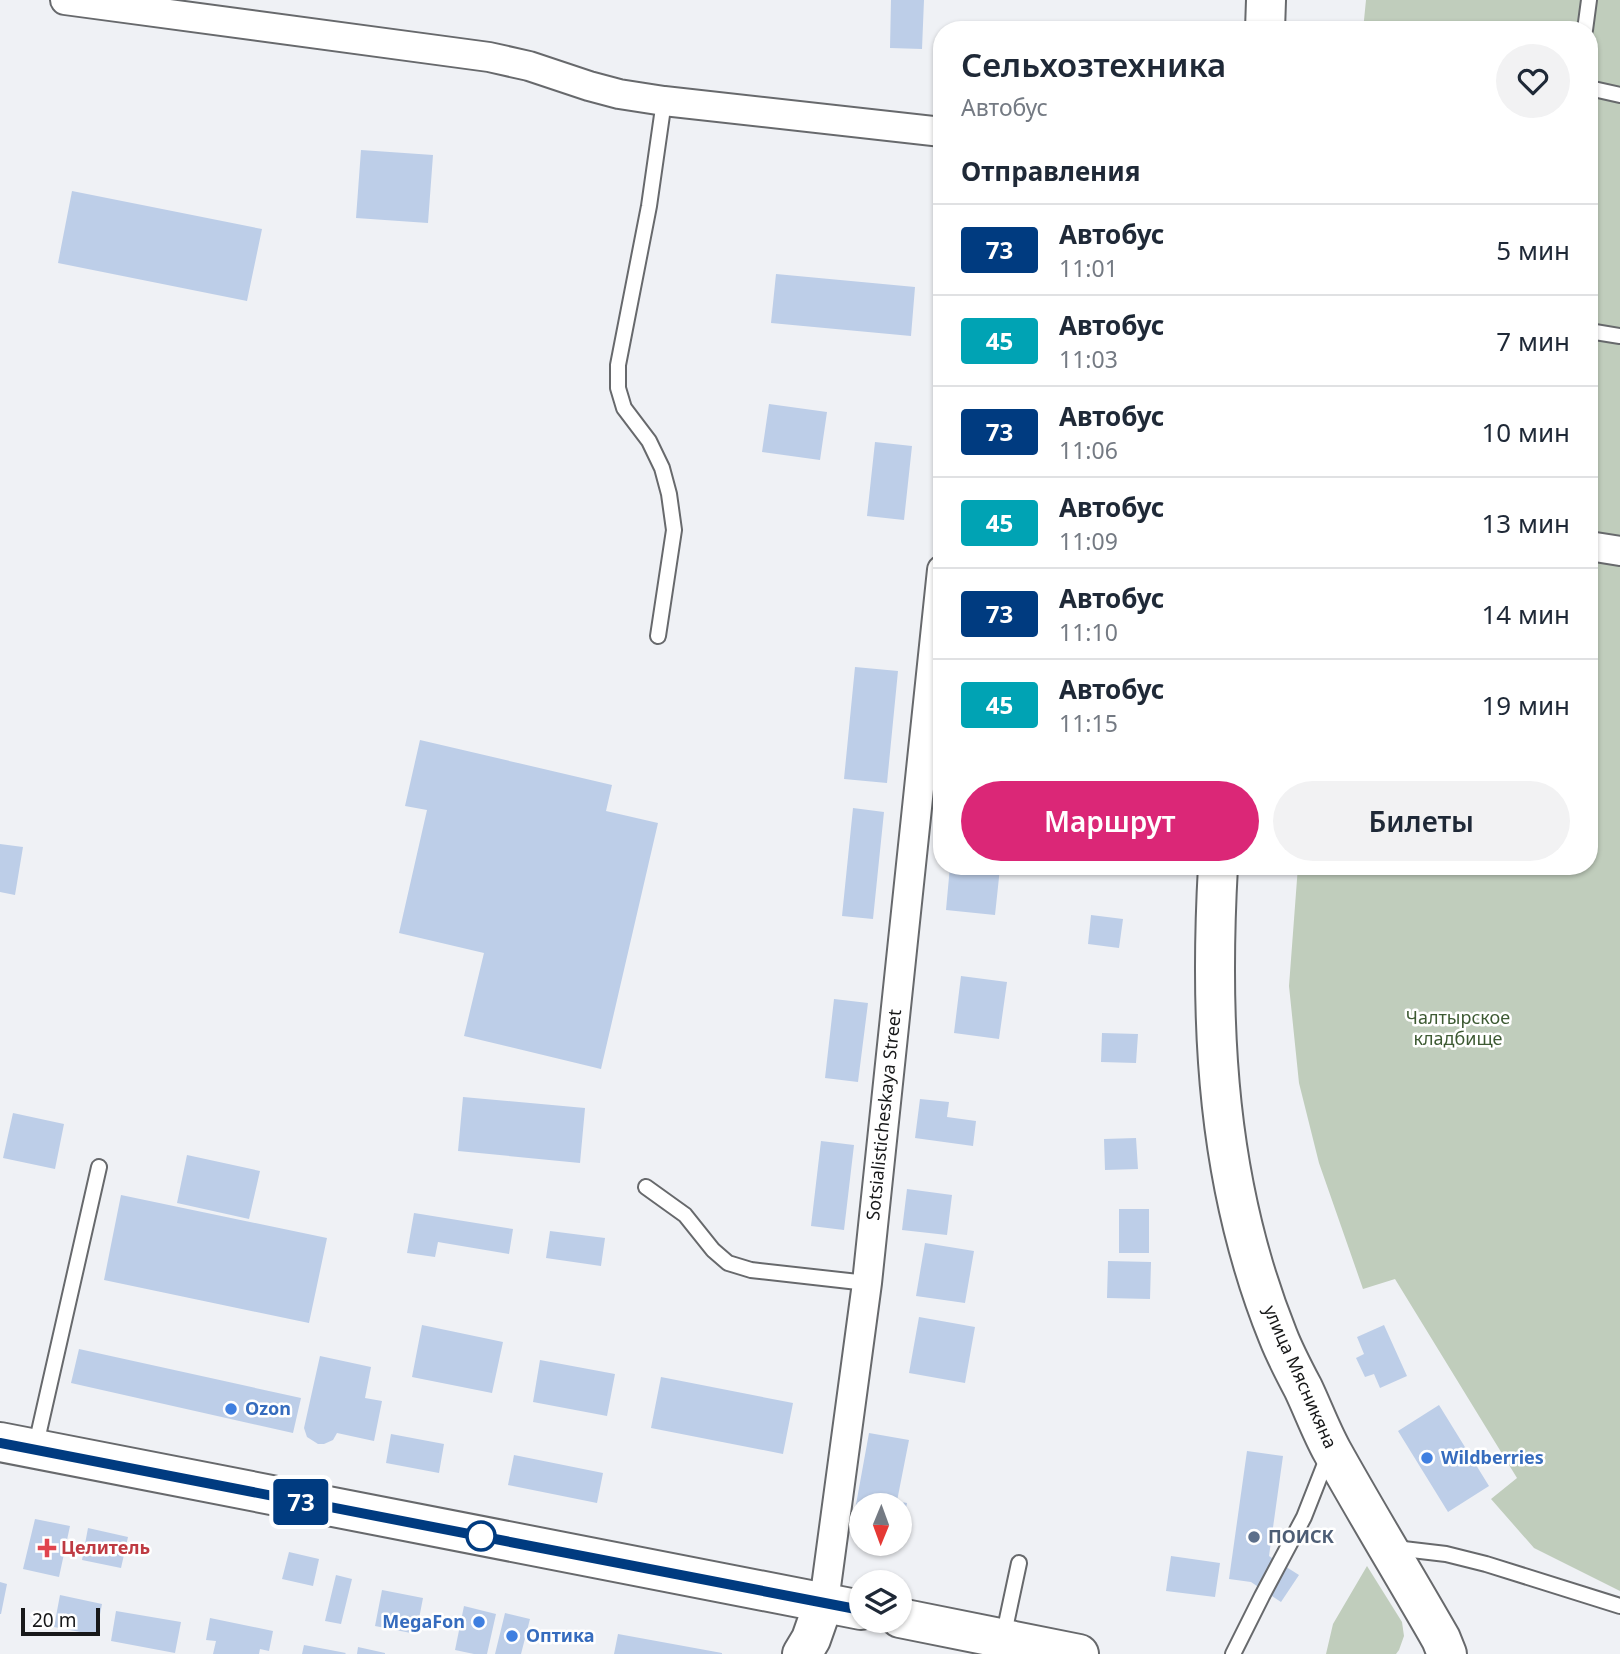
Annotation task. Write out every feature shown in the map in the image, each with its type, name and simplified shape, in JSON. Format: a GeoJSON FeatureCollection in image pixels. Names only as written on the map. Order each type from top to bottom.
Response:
{"type":"FeatureCollection","features":[{"type":"Feature","properties":{"kind":"main road"},"geometry":{"type":"LineString","coordinates":[[1265,21],[1266,0]]}},
{"type":"Feature","properties":{"kind":"main road","name":"улица Мясникяна"},"geometry":{"type":"LineString","coordinates":[[1218,875],[1214,962],[1216,1042],[1223,1121],[1235,1196],[1253,1267],[1278,1336],[1331,1449],[1441,1639],[1447,1654]]}},
{"type":"Feature","properties":{"kind":"main road"},"geometry":{"type":"LineString","coordinates":[[17,1446],[849,1607]]}},
{"type":"Feature","properties":{"kind":"main road","name":"Sotsialisticheskaya Street"},"geometry":{"type":"LineString","coordinates":[[802,1654],[811,1639],[824,1602]]}},
{"type":"Feature","properties":{"kind":"main road"},"geometry":{"type":"LineString","coordinates":[[912,1620],[1079,1654]]}},
{"type":"Feature","properties":{"kind":"street"},"geometry":{"type":"LineString","coordinates":[[82,1],[489,57],[529,66],[599,89],[664,101],[933,131]]}},
{"type":"Feature","properties":{"kind":"street"},"geometry":{"type":"LineString","coordinates":[[1598,547],[1620,551]]}},
{"type":"Feature","properties":{"kind":"street","name":"Sotsialisticheskaya Street"},"geometry":{"type":"LineString","coordinates":[[824,1602],[867,1283],[933,656]]}},
{"type":"Feature","properties":{"kind":"lane"},"geometry":{"type":"LineString","coordinates":[[1586,21],[1588,0]]}},
{"type":"Feature","properties":{"kind":"lane"},"geometry":{"type":"LineString","coordinates":[[1598,90],[1620,95]]}},
{"type":"Feature","properties":{"kind":"lane"},"geometry":{"type":"LineString","coordinates":[[658,636],[674,530],[669,494],[662,468],[649,441],[624,408],[618,388],[618,365],[649,206],[664,101]]}},
{"type":"Feature","properties":{"kind":"lane"},"geometry":{"type":"LineString","coordinates":[[1598,332],[1620,336]]}},
{"type":"Feature","properties":{"kind":"lane"},"geometry":{"type":"LineString","coordinates":[[17,1446],[99,1167]]}},
{"type":"Feature","properties":{"kind":"lane"},"geometry":{"type":"LineString","coordinates":[[646,1187],[685,1215],[727,1263],[751,1270],[867,1283]]}},
{"type":"Feature","properties":{"kind":"lane"},"geometry":{"type":"LineString","coordinates":[[1233,1654],[1304,1517],[1331,1449]]}},
{"type":"Feature","properties":{"kind":"lane"},"geometry":{"type":"LineString","coordinates":[[1389,1548],[1447,1554],[1620,1606]]}},
{"type":"Feature","properties":{"kind":"lane"},"geometry":{"type":"LineString","coordinates":[[1003,1639],[1019,1563]]}},
{"type":"Feature","properties":{"kind":"green space","name":"Чалтырское кладбище"},"geometry":{"type":"Polygon","coordinates":[[[1366,0],[1620,0],[1620,1591],[1534,1548],[1491,1499],[1517,1478],[1395,1279],[1363,1289],[1319,1163],[1299,1083],[1289,986],[1297,875],[1598,875],[1598,21],[1364,21],[1366,0]]]}},
{"type":"Feature","properties":{"kind":"green space"},"geometry":{"type":"Polygon","coordinates":[[[1367,1566],[1402,1622],[1404,1636],[1399,1650],[1396,1654],[1326,1654],[1333,1624],[1367,1566]]]}},
{"type":"Feature","properties":{"kind":"building"},"geometry":{"type":"Polygon","coordinates":[[[891,0],[924,0],[922,49],[890,48],[891,0]]]}},
{"type":"Feature","properties":{"kind":"building"},"geometry":{"type":"Polygon","coordinates":[[[361,150],[433,155],[428,223],[356,218],[361,150]]]}},
{"type":"Feature","properties":{"kind":"building"},"geometry":{"type":"Polygon","coordinates":[[[72,191],[262,229],[247,301],[58,263],[72,191]]]}},
{"type":"Feature","properties":{"kind":"building"},"geometry":{"type":"Polygon","coordinates":[[[776,274],[915,287],[911,336],[771,323],[776,274]]]}},
{"type":"Feature","properties":{"kind":"building"},"geometry":{"type":"Polygon","coordinates":[[[769,404],[827,412],[820,460],[762,452],[769,404]]]}},
{"type":"Feature","properties":{"kind":"building"},"geometry":{"type":"Polygon","coordinates":[[[875,442],[912,446],[904,520],[867,516],[875,442]]]}},
{"type":"Feature","properties":{"kind":"building"},"geometry":{"type":"Polygon","coordinates":[[[855,667],[898,671],[887,783],[844,779],[855,667]]]}},
{"type":"Feature","properties":{"kind":"building"},"geometry":{"type":"Polygon","coordinates":[[[420,740],[612,785],[606,811],[658,823],[601,1069],[464,1036],[484,953],[399,933],[427,810],[405,806],[420,740]]]}},
{"type":"Feature","properties":{"kind":"building"},"geometry":{"type":"Polygon","coordinates":[[[853,808],[884,812],[873,919],[842,916],[853,808]]]}},
{"type":"Feature","properties":{"kind":"building"},"geometry":{"type":"Polygon","coordinates":[[[0,844],[23,847],[15,895],[0,892],[0,844]]]}},
{"type":"Feature","properties":{"kind":"building"},"geometry":{"type":"Polygon","coordinates":[[[949,875],[999,875],[995,915],[946,910],[949,875]]]}},
{"type":"Feature","properties":{"kind":"building"},"geometry":{"type":"Polygon","coordinates":[[[1091,915],[1123,919],[1119,948],[1088,944],[1091,915]]]}},
{"type":"Feature","properties":{"kind":"building"},"geometry":{"type":"Polygon","coordinates":[[[961,976],[1007,982],[999,1039],[954,1033],[961,976]]]}},
{"type":"Feature","properties":{"kind":"building"},"geometry":{"type":"Polygon","coordinates":[[[834,999],[868,1003],[858,1082],[825,1078],[834,999]]]}},
{"type":"Feature","properties":{"kind":"building"},"geometry":{"type":"Polygon","coordinates":[[[1102,1033],[1138,1034],[1136,1063],[1101,1062],[1102,1033]]]}},
{"type":"Feature","properties":{"kind":"building"},"geometry":{"type":"Polygon","coordinates":[[[463,1097],[585,1108],[580,1163],[458,1151],[463,1097]]]}},
{"type":"Feature","properties":{"kind":"building"},"geometry":{"type":"Polygon","coordinates":[[[920,1099],[949,1102],[947,1117],[976,1121],[973,1146],[915,1138],[920,1099]]]}},
{"type":"Feature","properties":{"kind":"building"},"geometry":{"type":"Polygon","coordinates":[[[13,1113],[64,1124],[55,1169],[3,1158],[13,1113]]]}},
{"type":"Feature","properties":{"kind":"building"},"geometry":{"type":"Polygon","coordinates":[[[1136,1138],[1138,1169],[1105,1170],[1104,1139],[1136,1138]]]}},
{"type":"Feature","properties":{"kind":"building"},"geometry":{"type":"Polygon","coordinates":[[[821,1141],[854,1145],[844,1230],[811,1226],[821,1141]]]}},
{"type":"Feature","properties":{"kind":"building"},"geometry":{"type":"Polygon","coordinates":[[[187,1155],[260,1171],[249,1219],[177,1203],[187,1155]]]}},
{"type":"Feature","properties":{"kind":"building"},"geometry":{"type":"Polygon","coordinates":[[[907,1189],[952,1195],[947,1235],[902,1230],[907,1189]]]}},
{"type":"Feature","properties":{"kind":"building"},"geometry":{"type":"Polygon","coordinates":[[[121,1195],[327,1238],[309,1323],[104,1280],[121,1195]]]}},
{"type":"Feature","properties":{"kind":"building"},"geometry":{"type":"Polygon","coordinates":[[[1119,1209],[1149,1209],[1149,1253],[1119,1253],[1119,1209]]]}},
{"type":"Feature","properties":{"kind":"building"},"geometry":{"type":"Polygon","coordinates":[[[414,1213],[513,1229],[509,1254],[438,1242],[435,1257],[407,1253],[414,1213]]]}},
{"type":"Feature","properties":{"kind":"building"},"geometry":{"type":"Polygon","coordinates":[[[550,1231],[605,1238],[601,1266],[546,1258],[550,1231]]]}},
{"type":"Feature","properties":{"kind":"building"},"geometry":{"type":"Polygon","coordinates":[[[925,1243],[974,1251],[965,1303],[916,1296],[925,1243]]]}},
{"type":"Feature","properties":{"kind":"building"},"geometry":{"type":"Polygon","coordinates":[[[1108,1261],[1151,1262],[1150,1299],[1107,1298],[1108,1261]]]}},
{"type":"Feature","properties":{"kind":"building"},"geometry":{"type":"Polygon","coordinates":[[[919,1317],[975,1327],[965,1383],[909,1373],[919,1317]]]}},
{"type":"Feature","properties":{"kind":"building"},"geometry":{"type":"Polygon","coordinates":[[[422,1325],[503,1342],[492,1393],[412,1377],[422,1325]]]}},
{"type":"Feature","properties":{"kind":"building"},"geometry":{"type":"Polygon","coordinates":[[[1384,1325],[1407,1376],[1380,1388],[1374,1374],[1365,1377],[1356,1358],[1364,1354],[1357,1337],[1384,1325]]]}},
{"type":"Feature","properties":{"kind":"building"},"geometry":{"type":"Polygon","coordinates":[[[79,1349],[301,1398],[293,1433],[71,1383],[79,1349]]]}},
{"type":"Feature","properties":{"kind":"building"},"geometry":{"type":"Polygon","coordinates":[[[320,1356],[371,1367],[365,1398],[382,1401],[374,1441],[337,1433],[333,1440],[318,1444],[307,1437],[304,1428],[320,1356]]]}},
{"type":"Feature","properties":{"kind":"building"},"geometry":{"type":"Polygon","coordinates":[[[540,1360],[615,1374],[607,1416],[533,1402],[540,1360]]]}},
{"type":"Feature","properties":{"kind":"building"},"geometry":{"type":"Polygon","coordinates":[[[661,1377],[793,1403],[783,1454],[651,1428],[661,1377]]]}},
{"type":"Feature","properties":{"kind":"building"},"geometry":{"type":"Polygon","coordinates":[[[1439,1405],[1489,1486],[1448,1512],[1398,1431],[1439,1405]]]}},
{"type":"Feature","properties":{"kind":"building"},"geometry":{"type":"Polygon","coordinates":[[[869,1433],[909,1440],[899,1493],[858,1493],[869,1433]]]}},
{"type":"Feature","properties":{"kind":"building"},"geometry":{"type":"Polygon","coordinates":[[[391,1434],[444,1444],[439,1473],[386,1463],[391,1434]]]}},
{"type":"Feature","properties":{"kind":"building"},"geometry":{"type":"Polygon","coordinates":[[[1247,1451],[1283,1456],[1269,1556],[1299,1575],[1281,1602],[1251,1582],[1229,1579],[1247,1451]]]}},
{"type":"Feature","properties":{"kind":"building"},"geometry":{"type":"Polygon","coordinates":[[[514,1455],[603,1473],[597,1503],[508,1485],[514,1455]]]}},
{"type":"Feature","properties":{"kind":"building","name":"Целитель"},"geometry":{"type":"Polygon","coordinates":[[[35,1519],[70,1526],[59,1577],[23,1569],[35,1519]]]}},
{"type":"Feature","properties":{"kind":"building"},"geometry":{"type":"Polygon","coordinates":[[[88,1528],[128,1537],[121,1568],[82,1560],[88,1528]]]}},
{"type":"Feature","properties":{"kind":"building"},"geometry":{"type":"Polygon","coordinates":[[[289,1552],[319,1559],[313,1586],[282,1579],[289,1552]]]}},
{"type":"Feature","properties":{"kind":"building"},"geometry":{"type":"Polygon","coordinates":[[[1171,1556],[1220,1563],[1215,1597],[1166,1591],[1171,1556]]]}},
{"type":"Feature","properties":{"kind":"building"},"geometry":{"type":"Polygon","coordinates":[[[336,1575],[352,1579],[341,1624],[325,1621],[336,1575]]]}},
{"type":"Feature","properties":{"kind":"building"},"geometry":{"type":"Polygon","coordinates":[[[0,1582],[7,1584],[1,1614],[0,1614],[0,1582]]]}},
{"type":"Feature","properties":{"kind":"building"},"geometry":{"type":"Polygon","coordinates":[[[382,1590],[423,1598],[416,1634],[375,1626],[382,1590]]]}},
{"type":"Feature","properties":{"kind":"building"},"geometry":{"type":"Polygon","coordinates":[[[60,1595],[102,1604],[96,1635],[54,1627],[60,1595]]]}},
{"type":"Feature","properties":{"kind":"building"},"geometry":{"type":"Polygon","coordinates":[[[464,1606],[496,1614],[487,1654],[455,1650],[464,1606]]]}},
{"type":"Feature","properties":{"kind":"building"},"geometry":{"type":"Polygon","coordinates":[[[116,1611],[181,1622],[175,1653],[111,1641],[116,1611]]]}},
{"type":"Feature","properties":{"kind":"building","name":"Оптика"},"geometry":{"type":"Polygon","coordinates":[[[505,1613],[530,1619],[521,1654],[495,1654],[505,1613]]]}},
{"type":"Feature","properties":{"kind":"building"},"geometry":{"type":"Polygon","coordinates":[[[210,1618],[273,1631],[269,1651],[260,1649],[259,1654],[213,1654],[216,1641],[206,1640],[210,1618]]]}},
{"type":"Feature","properties":{"kind":"building"},"geometry":{"type":"Polygon","coordinates":[[[618,1634],[722,1653],[722,1654],[614,1654],[618,1634]]]}},
{"type":"Feature","properties":{"kind":"building"},"geometry":{"type":"Polygon","coordinates":[[[304,1645],[346,1653],[302,1654],[304,1645]]]}},
{"type":"Feature","properties":{"kind":"building"},"geometry":{"type":"Polygon","coordinates":[[[358,1647],[385,1653],[385,1654],[357,1654],[358,1647]]]}},
{"type":"Feature","properties":{"kind":"bus line","name":"73"},"geometry":{"type":"LineString","coordinates":[[0,1443],[849,1607]]}},
{"type":"Feature","properties":{"kind":"place","name":"Ozon"},"geometry":{"type":"Point","coordinates":[231,1409]}},
{"type":"Feature","properties":{"kind":"place","name":"Wildberries"},"geometry":{"type":"Point","coordinates":[1427,1458]}},
{"type":"Feature","properties":{"kind":"place","name":"ПОИСК"},"geometry":{"type":"Point","coordinates":[1254,1537]}},
{"type":"Feature","properties":{"kind":"place","name":"Целитель"},"geometry":{"type":"Point","coordinates":[47,1548]}},
{"type":"Feature","properties":{"kind":"place","name":"MegaFon"},"geometry":{"type":"Point","coordinates":[479,1622]}},
{"type":"Feature","properties":{"kind":"place","name":"Оптика"},"geometry":{"type":"Point","coordinates":[512,1636]}}]}
